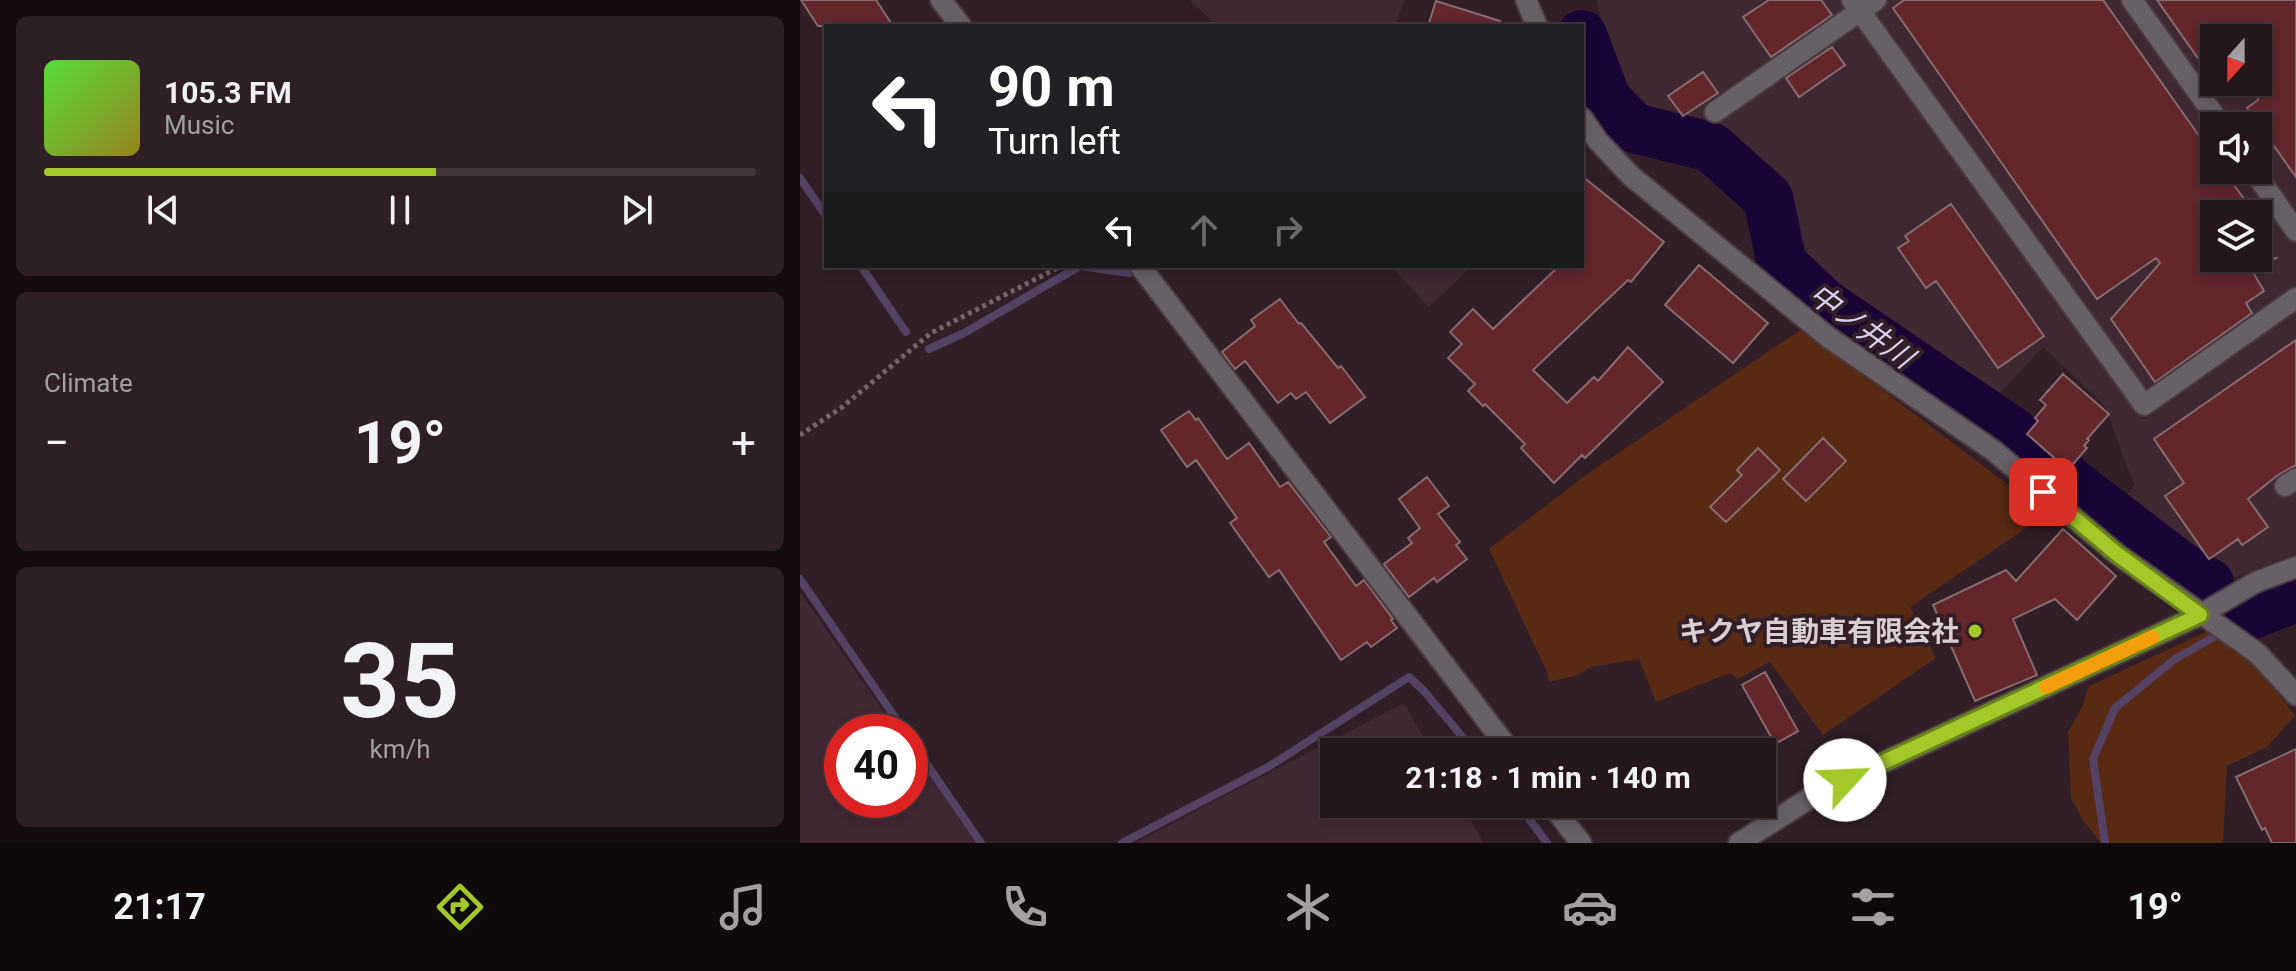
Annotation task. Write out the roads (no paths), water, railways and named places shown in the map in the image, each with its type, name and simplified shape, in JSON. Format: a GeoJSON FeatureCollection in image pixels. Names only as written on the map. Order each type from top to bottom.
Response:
{"type":"FeatureCollection","features":[{"type":"Feature","properties":{"kind":"street"},"geometry":{"type":"LineString","coordinates":[[941,0],[959,24]]}},
{"type":"Feature","properties":{"kind":"street"},"geometry":{"type":"LineString","coordinates":[[1526,0],[1536,24]]}},
{"type":"Feature","properties":{"kind":"street"},"geometry":{"type":"LineString","coordinates":[[2132,0],[2212,112]]}},
{"type":"Feature","properties":{"kind":"street"},"geometry":{"type":"LineString","coordinates":[[1715,112],[1862,4],[2144,405],[2296,298]]}},
{"type":"Feature","properties":{"kind":"street"},"geometry":{"type":"LineString","coordinates":[[1584,121],[1598,141],[1631,176],[1828,337],[1994,451],[2117,554],[2257,653],[2296,695]]}},
{"type":"Feature","properties":{"kind":"street"},"geometry":{"type":"LineString","coordinates":[[2263,184],[2296,231]]}},
{"type":"Feature","properties":{"kind":"street"},"geometry":{"type":"LineString","coordinates":[[1142,268],[1500,738]]}},
{"type":"Feature","properties":{"kind":"street"},"geometry":{"type":"LineString","coordinates":[[1739,843],[1818,793],[2200,615],[2256,582],[2296,567]]}},
{"type":"Feature","properties":{"kind":"street"},"geometry":{"type":"LineString","coordinates":[[1562,818],[1581,843]]}},
{"type":"Feature","properties":{"kind":"waterway","name":"中ノ井川"},"geometry":{"type":"LineString","coordinates":[[1584,40],[1606,99],[1634,128],[1711,147],[1768,198],[1782,264],[1826,305],[2014,433],[2073,484],[2192,575],[2209,583]]}},
{"type":"Feature","properties":{"kind":"waterway"},"geometry":{"type":"LineString","coordinates":[[800,178],[824,213]]}},
{"type":"Feature","properties":{"kind":"waterway"},"geometry":{"type":"LineString","coordinates":[[862,268],[906,332]]}},
{"type":"Feature","properties":{"kind":"waterway"},"geometry":{"type":"LineString","coordinates":[[929,349],[964,333],[1077,268]]}},
{"type":"Feature","properties":{"kind":"waterway"},"geometry":{"type":"LineString","coordinates":[[1094,268],[1129,273]]}},
{"type":"Feature","properties":{"kind":"waterway"},"geometry":{"type":"LineString","coordinates":[[800,579],[893,714]]}},
{"type":"Feature","properties":{"kind":"waterway","name":"中ノ井川"},"geometry":{"type":"LineString","coordinates":[[2250,615],[2296,597]]}},
{"type":"Feature","properties":{"kind":"waterway"},"geometry":{"type":"LineString","coordinates":[[2105,843],[2093,759],[2115,708],[2175,659],[2214,637]]}},
{"type":"Feature","properties":{"kind":"waterway"},"geometry":{"type":"LineString","coordinates":[[1122,843],[1268,767],[1409,677],[1463,738]]}},
{"type":"Feature","properties":{"kind":"waterway"},"geometry":{"type":"LineString","coordinates":[[928,766],[981,843]]}},
{"type":"Feature","properties":{"kind":"waterway"},"geometry":{"type":"LineString","coordinates":[[1528,818],[1547,843]]}},
{"type":"Feature","properties":{"kind":"place","name":"キクヤ自動車有限会社"},"geometry":{"type":"Point","coordinates":[1975,631]}}]}
